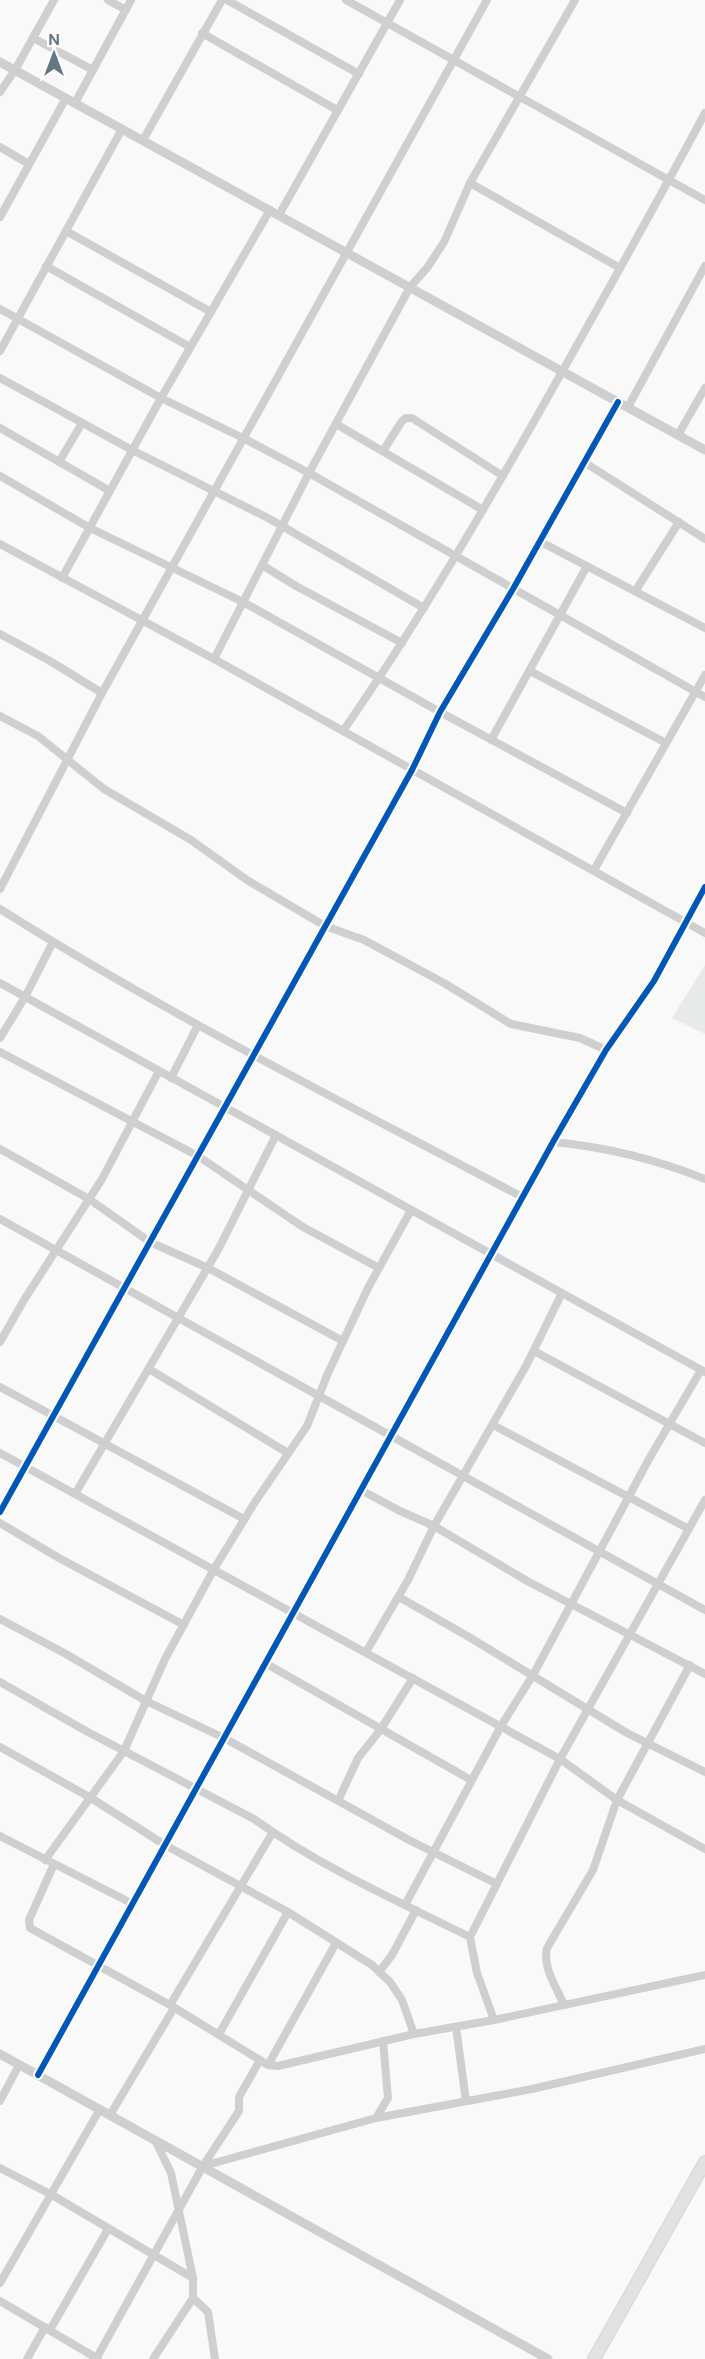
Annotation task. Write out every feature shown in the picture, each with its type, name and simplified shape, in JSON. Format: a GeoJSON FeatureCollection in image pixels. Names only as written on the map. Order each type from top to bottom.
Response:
{"type":"FeatureCollection","features":[{"type":"Feature","properties":{"kind":"main road"},"geometry":{"type":"LineString","coordinates":[[594,2359],[705,2162]]}},
{"type":"Feature","properties":{"kind":"street"},"geometry":{"type":"LineString","coordinates":[[0,92],[54,0]]}},
{"type":"Feature","properties":{"kind":"street"},"geometry":{"type":"LineString","coordinates":[[108,0],[126,10]]}},
{"type":"Feature","properties":{"kind":"street"},"geometry":{"type":"LineString","coordinates":[[0,217],[29,164],[93,70],[131,0]]}},
{"type":"Feature","properties":{"kind":"street"},"geometry":{"type":"LineString","coordinates":[[143,140],[222,0]]}},
{"type":"Feature","properties":{"kind":"street"},"geometry":{"type":"LineString","coordinates":[[226,0],[359,74]]}},
{"type":"Feature","properties":{"kind":"street"},"geometry":{"type":"LineString","coordinates":[[346,0],[705,200]]}},
{"type":"Feature","properties":{"kind":"street"},"geometry":{"type":"LineString","coordinates":[[279,215],[400,0]]}},
{"type":"Feature","properties":{"kind":"street"},"geometry":{"type":"LineString","coordinates":[[0,890],[102,693],[487,0]]}},
{"type":"Feature","properties":{"kind":"street"},"geometry":{"type":"LineString","coordinates":[[214,659],[309,474],[410,287],[427,268],[444,242],[470,183],[575,0]]}},
{"type":"Feature","properties":{"kind":"street"},"geometry":{"type":"LineString","coordinates":[[202,33],[337,110]]}},
{"type":"Feature","properties":{"kind":"street"},"geometry":{"type":"LineString","coordinates":[[33,38],[93,70]]}},
{"type":"Feature","properties":{"kind":"street"},"geometry":{"type":"LineString","coordinates":[[0,62],[705,450]]}},
{"type":"Feature","properties":{"kind":"street"},"geometry":{"type":"LineString","coordinates":[[343,731],[457,557],[705,113]]}},
{"type":"Feature","properties":{"kind":"street"},"geometry":{"type":"LineString","coordinates":[[0,351],[122,129]]}},
{"type":"Feature","properties":{"kind":"street"},"geometry":{"type":"LineString","coordinates":[[0,147],[29,164]]}},
{"type":"Feature","properties":{"kind":"street"},"geometry":{"type":"LineString","coordinates":[[470,183],[620,268]]}},
{"type":"Feature","properties":{"kind":"street"},"geometry":{"type":"LineString","coordinates":[[62,578],[161,398],[270,210]]}},
{"type":"Feature","properties":{"kind":"street"},"geometry":{"type":"LineString","coordinates":[[66,231],[211,312]]}},
{"type":"Feature","properties":{"kind":"street"},"geometry":{"type":"LineString","coordinates":[[46,266],[190,347]]}},
{"type":"Feature","properties":{"kind":"street"},"geometry":{"type":"LineString","coordinates":[[628,407],[705,266]]}},
{"type":"Feature","properties":{"kind":"street"},"geometry":{"type":"LineString","coordinates":[[0,309],[161,398],[243,438],[309,474],[705,697]]}},
{"type":"Feature","properties":{"kind":"street"},"geometry":{"type":"LineString","coordinates":[[0,378],[132,450],[282,526],[424,608]]}},
{"type":"Feature","properties":{"kind":"street"},"geometry":{"type":"LineString","coordinates":[[678,435],[705,388]]}},
{"type":"Feature","properties":{"kind":"street"},"geometry":{"type":"LineString","coordinates":[[0,1512],[412,770],[440,712],[540,542],[618,402]]}},
{"type":"Feature","properties":{"kind":"street"},"geometry":{"type":"LineString","coordinates":[[382,451],[402,421],[412,418],[502,476]]}},
{"type":"Feature","properties":{"kind":"street"},"geometry":{"type":"LineString","coordinates":[[59,462],[82,423]]}},
{"type":"Feature","properties":{"kind":"street"},"geometry":{"type":"LineString","coordinates":[[336,424],[483,510]]}},
{"type":"Feature","properties":{"kind":"street"},"geometry":{"type":"LineString","coordinates":[[0,428],[110,491]]}},
{"type":"Feature","properties":{"kind":"street"},"geometry":{"type":"LineString","coordinates":[[584,462],[705,538]]}},
{"type":"Feature","properties":{"kind":"street"},"geometry":{"type":"LineString","coordinates":[[0,476],[90,528],[243,602],[379,679],[627,813]]}},
{"type":"Feature","properties":{"kind":"street"},"geometry":{"type":"LineString","coordinates":[[636,590],[679,522]]}},
{"type":"Feature","properties":{"kind":"street"},"geometry":{"type":"LineString","coordinates":[[540,542],[636,590],[705,628]]}},
{"type":"Feature","properties":{"kind":"street"},"geometry":{"type":"LineString","coordinates":[[0,544],[214,659],[705,933]]}},
{"type":"Feature","properties":{"kind":"street"},"geometry":{"type":"LineString","coordinates":[[262,565],[296,586],[402,642]]}},
{"type":"Feature","properties":{"kind":"street"},"geometry":{"type":"LineString","coordinates":[[491,740],[587,566]]}},
{"type":"Feature","properties":{"kind":"street"},"geometry":{"type":"LineString","coordinates":[[0,634],[102,693]]}},
{"type":"Feature","properties":{"kind":"street"},"geometry":{"type":"LineString","coordinates":[[530,671],[666,743]]}},
{"type":"Feature","properties":{"kind":"street"},"geometry":{"type":"LineString","coordinates":[[594,870],[705,675]]}},
{"type":"Feature","properties":{"kind":"street"},"geometry":{"type":"LineString","coordinates":[[0,716],[38,736],[104,789],[191,840],[247,880],[326,926],[364,940],[444,983],[511,1023],[580,1038],[606,1050]]}},
{"type":"Feature","properties":{"kind":"street"},"geometry":{"type":"LineString","coordinates":[[38,2075],[522,1197],[606,1050],[654,981],[705,887]]}},
{"type":"Feature","properties":{"kind":"street"},"geometry":{"type":"LineString","coordinates":[[0,909],[198,1025],[522,1197]]}},
{"type":"Feature","properties":{"kind":"street"},"geometry":{"type":"LineString","coordinates":[[0,1038],[25,997],[53,942]]}},
{"type":"Feature","properties":{"kind":"street"},"geometry":{"type":"LineString","coordinates":[[0,983],[703,1371],[669,1425],[533,1675],[501,1726],[405,1905]]}},
{"type":"Feature","properties":{"kind":"street"},"geometry":{"type":"LineString","coordinates":[[171,1078],[198,1025]]}},
{"type":"Feature","properties":{"kind":"street"},"geometry":{"type":"LineString","coordinates":[[0,1052],[198,1156],[303,1227],[379,1268]]}},
{"type":"Feature","properties":{"kind":"street"},"geometry":{"type":"LineString","coordinates":[[0,1342],[55,1250],[102,1179],[159,1071]]}},
{"type":"Feature","properties":{"kind":"street"},"geometry":{"type":"LineString","coordinates":[[75,1494],[208,1268],[276,1135]]}},
{"type":"Feature","properties":{"kind":"street"},"geometry":{"type":"LineString","coordinates":[[553,1142],[599,1146],[705,1179]]}},
{"type":"Feature","properties":{"kind":"street"},"geometry":{"type":"LineString","coordinates":[[0,1149],[89,1199],[150,1242],[208,1268],[343,1341]]}},
{"type":"Feature","properties":{"kind":"street"},"geometry":{"type":"LineString","coordinates":[[45,1860],[124,1751],[146,1701],[214,1569],[244,1519],[307,1426],[343,1341],[411,1210]]}},
{"type":"Feature","properties":{"kind":"street"},"geometry":{"type":"LineString","coordinates":[[0,1219],[705,1610]]}},
{"type":"Feature","properties":{"kind":"street"},"geometry":{"type":"LineString","coordinates":[[366,1652],[399,1597],[434,1526],[534,1351],[562,1293]]}},
{"type":"Feature","properties":{"kind":"street"},"geometry":{"type":"LineString","coordinates":[[534,1351],[705,1443]]}},
{"type":"Feature","properties":{"kind":"street"},"geometry":{"type":"LineString","coordinates":[[148,1369],[288,1453]]}},
{"type":"Feature","properties":{"kind":"street"},"geometry":{"type":"LineString","coordinates":[[0,1387],[244,1519]]}},
{"type":"Feature","properties":{"kind":"street"},"geometry":{"type":"LineString","coordinates":[[493,1425],[628,1499],[689,1529]]}},
{"type":"Feature","properties":{"kind":"street"},"geometry":{"type":"LineString","coordinates":[[0,1452],[560,1759],[617,1800],[705,1849]]}},
{"type":"Feature","properties":{"kind":"street"},"geometry":{"type":"LineString","coordinates":[[361,1490],[434,1526],[529,1582],[705,1674]]}},
{"type":"Feature","properties":{"kind":"street"},"geometry":{"type":"LineString","coordinates":[[494,2020],[477,1973],[470,1937],[560,1759],[705,1500]]}},
{"type":"Feature","properties":{"kind":"street"},"geometry":{"type":"LineString","coordinates":[[0,1523],[59,1558],[184,1625]]}},
{"type":"Feature","properties":{"kind":"street"},"geometry":{"type":"LineString","coordinates":[[399,1597],[648,1744],[705,1772]]}},
{"type":"Feature","properties":{"kind":"street"},"geometry":{"type":"LineString","coordinates":[[0,1619],[66,1654],[146,1701],[224,1738],[497,1884]]}},
{"type":"Feature","properties":{"kind":"street"},"geometry":{"type":"LineString","coordinates":[[266,1663],[471,1780]]}},
{"type":"Feature","properties":{"kind":"street"},"geometry":{"type":"LineString","coordinates":[[564,2005],[545,1956],[593,1870],[617,1800],[690,1665]]}},
{"type":"Feature","properties":{"kind":"street"},"geometry":{"type":"LineString","coordinates":[[339,1799],[358,1758],[381,1730],[413,1678]]}},
{"type":"Feature","properties":{"kind":"street"},"geometry":{"type":"LineString","coordinates":[[0,1682],[196,1790],[254,1819],[362,1884],[470,1937]]}},
{"type":"Feature","properties":{"kind":"street"},"geometry":{"type":"LineString","coordinates":[[0,1748],[91,1798],[165,1845],[288,1912],[336,1942],[390,1982],[402,2000],[414,2034]]}},
{"type":"Feature","properties":{"kind":"street"},"geometry":{"type":"LineString","coordinates":[[110,2115],[273,1832]]}},
{"type":"Feature","properties":{"kind":"street"},"geometry":{"type":"LineString","coordinates":[[0,1836],[133,1904]]}},
{"type":"Feature","properties":{"kind":"street"},"geometry":{"type":"LineString","coordinates":[[54,1864],[29,1920],[30,1928],[172,2006],[268,2065],[278,2066],[414,2034],[494,2020],[705,1975]]}},
{"type":"Feature","properties":{"kind":"street"},"geometry":{"type":"LineString","coordinates":[[379,1972],[392,1955],[416,1910]]}},
{"type":"Feature","properties":{"kind":"street"},"geometry":{"type":"LineString","coordinates":[[219,2034],[288,1912]]}},
{"type":"Feature","properties":{"kind":"street"},"geometry":{"type":"LineString","coordinates":[[268,2065],[336,1942]]}},
{"type":"Feature","properties":{"kind":"street"},"geometry":{"type":"LineString","coordinates":[[456,2027],[466,2101]]}},
{"type":"Feature","properties":{"kind":"street"},"geometry":{"type":"LineString","coordinates":[[376,2118],[388,2098],[383,2041]]}},
{"type":"Feature","properties":{"kind":"street"},"geometry":{"type":"LineString","coordinates":[[203,2166],[376,2118],[532,2089],[705,2049]]}},
{"type":"Feature","properties":{"kind":"street"},"geometry":{"type":"LineString","coordinates":[[0,2054],[548,2359]]}},
{"type":"Feature","properties":{"kind":"street"},"geometry":{"type":"LineString","coordinates":[[0,2301],[97,2359],[203,2166],[239,2111],[239,2097],[260,2060]]}},
{"type":"Feature","properties":{"kind":"street"},"geometry":{"type":"LineString","coordinates":[[0,2101],[19,2065]]}},
{"type":"Feature","properties":{"kind":"street"},"geometry":{"type":"LineString","coordinates":[[0,2283],[100,2109]]}},
{"type":"Feature","properties":{"kind":"street"},"geometry":{"type":"LineString","coordinates":[[153,2359],[193,2298],[193,2278],[171,2173],[155,2140]]}},
{"type":"Feature","properties":{"kind":"street"},"geometry":{"type":"LineString","coordinates":[[0,2168],[52,2195],[193,2278]]}},
{"type":"Feature","properties":{"kind":"street"},"geometry":{"type":"LineString","coordinates":[[27,2359],[48,2329],[108,2229]]}},
{"type":"Feature","properties":{"kind":"street"},"geometry":{"type":"LineString","coordinates":[[193,2298],[208,2312],[215,2359]]}},
{"type":"Feature","properties":{"kind":"shaded area"},"geometry":{"type":"Polygon","coordinates":[[[705,965],[705,1034],[672,1018],[705,965]]]}},
{"type":"Feature","properties":{"kind":"cycle path"},"geometry":{"type":"LineString","coordinates":[[0,1512],[412,770],[440,712],[513,589],[618,402]]}},
{"type":"Feature","properties":{"kind":"cycle path"},"geometry":{"type":"LineString","coordinates":[[38,2075],[553,1142],[606,1050],[654,981],[705,887]]}}]}
